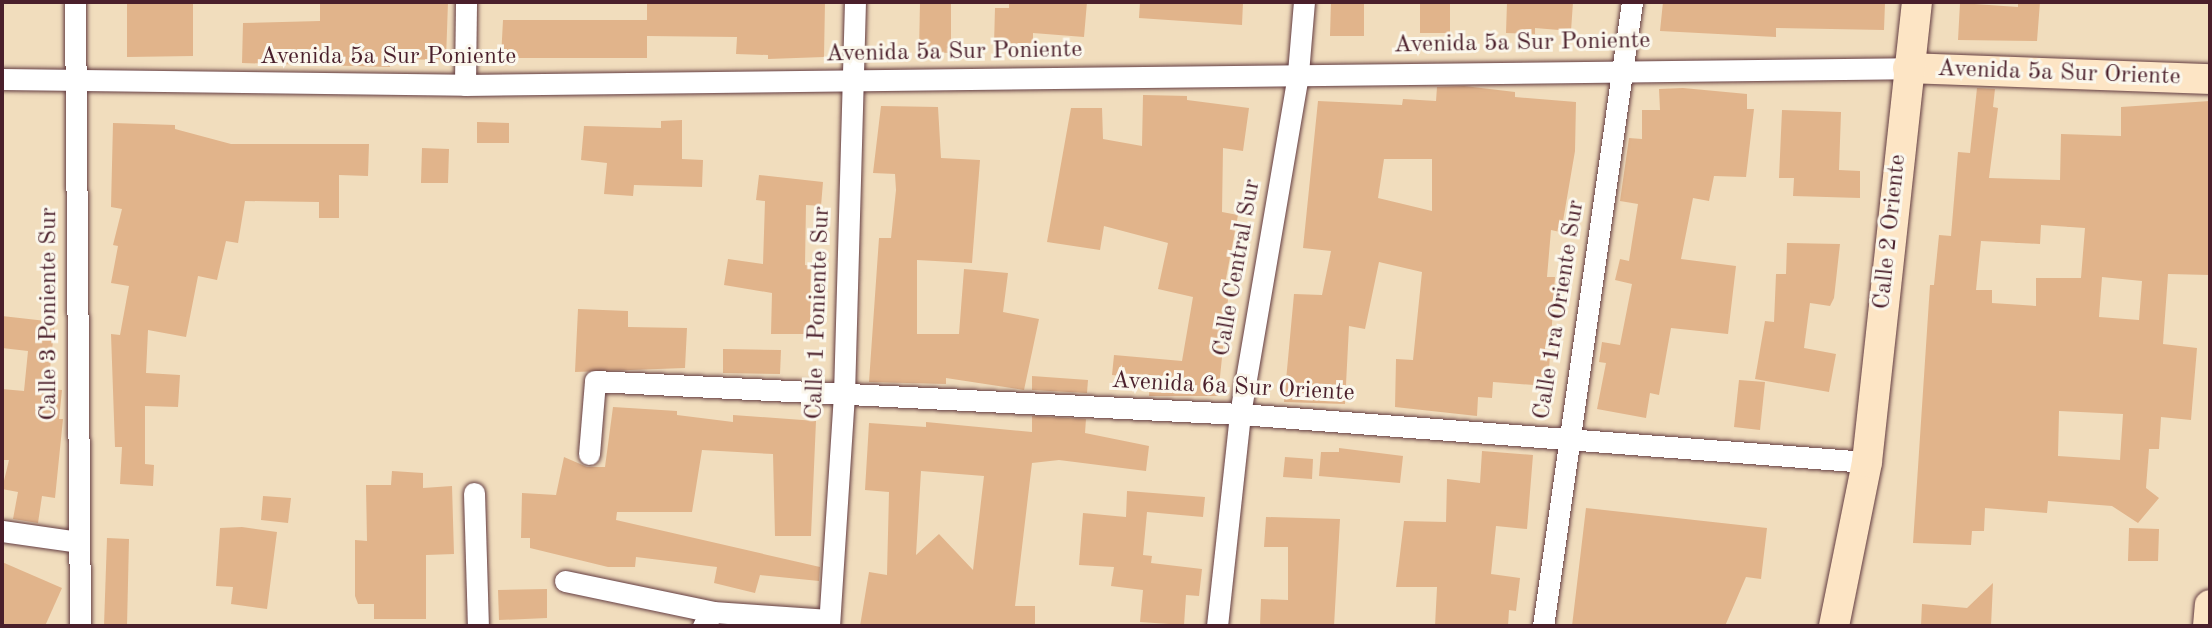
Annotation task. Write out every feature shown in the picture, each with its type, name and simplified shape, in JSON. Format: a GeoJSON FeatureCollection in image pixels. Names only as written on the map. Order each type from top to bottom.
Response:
{"type":"FeatureCollection","features":[{"type":"Feature","properties":{"kind":"main road","name":"Calle 2 Oriente"},"geometry":{"type":"LineString","coordinates":[[1834,626],[1867,462],[1917,2]]}},
{"type":"Feature","properties":{"kind":"main road","name":"Avenida 5a Sur Oriente"},"geometry":{"type":"LineString","coordinates":[[1908,68],[2210,79]]}},
{"type":"Feature","properties":{"kind":"main road"},"geometry":{"type":"LineString","coordinates":[[2208,626],[2210,605]]}},
{"type":"Feature","properties":{"kind":"street","name":"Calle 3 Poniente Sur"},"geometry":{"type":"LineString","coordinates":[[75,2],[80,626]]}},
{"type":"Feature","properties":{"kind":"street"},"geometry":{"type":"LineString","coordinates":[[465,85],[466,2]]}},
{"type":"Feature","properties":{"kind":"street","name":"Calle 1 Poniente Sur"},"geometry":{"type":"LineString","coordinates":[[829,623],[844,395],[855,2]]}},
{"type":"Feature","properties":{"kind":"street","name":"Calle Central Sur"},"geometry":{"type":"LineString","coordinates":[[1217,626],[1240,414],[1298,73],[1304,2]]}},
{"type":"Feature","properties":{"kind":"street","name":"Calle 1ra Oriente Sur"},"geometry":{"type":"LineString","coordinates":[[1543,626],[1567,437],[1632,2]]}},
{"type":"Feature","properties":{"kind":"street","name":"Avenida 5a Sur Poniente"},"geometry":{"type":"LineString","coordinates":[[2,79],[465,85],[854,82],[1624,69],[1908,68]]}},
{"type":"Feature","properties":{"kind":"street","name":"Avenida 6a Sur Oriente"},"geometry":{"type":"LineString","coordinates":[[589,454],[596,381],[1240,414],[1867,462]]}},
{"type":"Feature","properties":{"kind":"street"},"geometry":{"type":"LineString","coordinates":[[474,493],[478,626]]}},
{"type":"Feature","properties":{"kind":"street"},"geometry":{"type":"LineString","coordinates":[[2,531],[78,542]]}},
{"type":"Feature","properties":{"kind":"street"},"geometry":{"type":"LineString","coordinates":[[565,581],[708,619],[829,623]]}},
{"type":"Feature","properties":{"kind":"building"},"geometry":{"type":"Polygon","coordinates":[[[127,2],[193,2],[193,56],[127,57],[127,2]]]}},
{"type":"Feature","properties":{"kind":"building"},"geometry":{"type":"Polygon","coordinates":[[[320,2],[448,2],[446,60],[390,59],[390,67],[242,63],[243,23],[320,21],[320,2]]]}},
{"type":"Feature","properties":{"kind":"building"},"geometry":{"type":"Polygon","coordinates":[[[647,2],[825,2],[824,57],[768,59],[768,55],[736,54],[737,37],[647,36],[647,58],[501,58],[503,20],[647,20],[647,2]]]}},
{"type":"Feature","properties":{"kind":"building"},"geometry":{"type":"Polygon","coordinates":[[[920,2],[951,2],[951,53],[919,52],[920,2]]]}},
{"type":"Feature","properties":{"kind":"building"},"geometry":{"type":"Polygon","coordinates":[[[1009,2],[1087,2],[1084,37],[1033,33],[1033,46],[994,45],[995,8],[1009,8],[1009,2]]]}},
{"type":"Feature","properties":{"kind":"building"},"geometry":{"type":"Polygon","coordinates":[[[1140,2],[1243,2],[1242,25],[1139,18],[1140,2]]]}},
{"type":"Feature","properties":{"kind":"building"},"geometry":{"type":"Polygon","coordinates":[[[1331,2],[1364,2],[1364,36],[1330,36],[1331,2]]]}},
{"type":"Feature","properties":{"kind":"building"},"geometry":{"type":"Polygon","coordinates":[[[1420,2],[1450,2],[1450,33],[1420,33],[1420,2]]]}},
{"type":"Feature","properties":{"kind":"building"},"geometry":{"type":"Polygon","coordinates":[[[1507,2],[1573,2],[1571,31],[1535,28],[1535,34],[1506,33],[1507,2]]]}},
{"type":"Feature","properties":{"kind":"building"},"geometry":{"type":"Polygon","coordinates":[[[1663,2],[1885,3],[1884,30],[1776,28],[1776,37],[1660,31],[1663,2]]]}},
{"type":"Feature","properties":{"kind":"building"},"geometry":{"type":"Polygon","coordinates":[[[2018,2],[2040,2],[2037,41],[1958,40],[1960,3],[2018,7],[2018,2]]]}},
{"type":"Feature","properties":{"kind":"building"},"geometry":{"type":"Polygon","coordinates":[[[1464,86],[1515,92],[1515,97],[1576,102],[1575,151],[1563,221],[1560,232],[1551,230],[1547,277],[1555,277],[1548,386],[1493,382],[1492,398],[1478,397],[1477,416],[1395,407],[1396,359],[1413,360],[1422,272],[1379,262],[1365,329],[1349,326],[1345,404],[1284,402],[1294,294],[1322,295],[1331,251],[1303,248],[1318,101],[1402,105],[1403,99],[1436,101],[1437,87],[1464,86]],[[1384,159],[1378,198],[1432,211],[1432,159],[1384,159]]]}},
{"type":"Feature","properties":{"kind":"building"},"geometry":{"type":"Polygon","coordinates":[[[1683,88],[1747,94],[1747,109],[1754,109],[1746,177],[1714,176],[1709,201],[1693,198],[1681,259],[1736,266],[1728,334],[1671,328],[1659,395],[1650,393],[1646,418],[1597,409],[1606,363],[1599,362],[1602,342],[1620,345],[1632,284],[1615,280],[1620,259],[1629,261],[1638,204],[1620,201],[1629,138],[1642,139],[1642,110],[1660,110],[1659,89],[1683,88]]]}},
{"type":"Feature","properties":{"kind":"building"},"geometry":{"type":"Polygon","coordinates":[[[1977,88],[1995,89],[1993,107],[1998,108],[1989,178],[2060,180],[2061,134],[2121,136],[2121,107],[2210,101],[2210,275],[2168,274],[2163,344],[2197,348],[2191,420],[2161,417],[2159,449],[2149,449],[2146,488],[2159,498],[2138,523],[2112,506],[2048,501],[2047,513],[1985,508],[1984,531],[1972,531],[1971,545],[1913,543],[1930,285],[1934,285],[1939,235],[1951,236],[1958,152],[1970,153],[1977,88]],[[2041,225],[2040,244],[1981,241],[1976,290],[1992,290],[1992,303],[2036,306],[2036,278],[2081,278],[2085,228],[2041,225]],[[2102,277],[2099,317],[2139,320],[2142,281],[2102,277]],[[2059,411],[2058,456],[2120,460],[2123,414],[2059,411]]]}},
{"type":"Feature","properties":{"kind":"building"},"geometry":{"type":"Polygon","coordinates":[[[1143,95],[1187,96],[1187,100],[1249,108],[1243,151],[1223,148],[1222,212],[1238,215],[1224,289],[1229,290],[1218,396],[1149,396],[1150,379],[1112,375],[1114,355],[1182,361],[1193,297],[1158,289],[1168,243],[1104,226],[1100,250],[1047,242],[1071,108],[1102,108],[1103,139],[1142,146],[1143,95]]]}},
{"type":"Feature","properties":{"kind":"building"},"geometry":{"type":"Polygon","coordinates":[[[881,106],[938,107],[941,158],[980,160],[972,263],[917,260],[917,334],[959,334],[964,269],[1008,273],[1003,312],[1039,319],[1024,390],[946,378],[946,384],[869,382],[879,238],[891,238],[896,190],[895,174],[873,173],[881,106]]]}},
{"type":"Feature","properties":{"kind":"building"},"geometry":{"type":"Polygon","coordinates":[[[1782,110],[1841,112],[1839,170],[1860,171],[1860,198],[1793,196],[1794,178],[1779,178],[1782,110]]]}},
{"type":"Feature","properties":{"kind":"building"},"geometry":{"type":"Polygon","coordinates":[[[682,120],[682,159],[703,160],[702,187],[634,185],[633,196],[604,194],[607,163],[581,160],[584,126],[661,128],[661,121],[682,120]]]}},
{"type":"Feature","properties":{"kind":"building"},"geometry":{"type":"Polygon","coordinates":[[[477,122],[509,123],[509,143],[477,143],[477,122]]]}},
{"type":"Feature","properties":{"kind":"building"},"geometry":{"type":"Polygon","coordinates":[[[113,123],[175,125],[175,129],[231,144],[369,144],[368,176],[339,175],[339,218],[319,218],[319,202],[245,201],[238,243],[226,241],[217,280],[198,276],[186,337],[148,330],[146,373],[180,375],[178,407],[145,406],[145,464],[154,465],[153,486],[120,484],[122,447],[115,447],[111,334],[120,335],[129,286],[111,283],[118,246],[113,245],[122,209],[111,207],[113,123]]]}},
{"type":"Feature","properties":{"kind":"building"},"geometry":{"type":"Polygon","coordinates":[[[422,148],[449,149],[448,183],[421,183],[422,148]]]}},
{"type":"Feature","properties":{"kind":"building"},"geometry":{"type":"Polygon","coordinates":[[[759,175],[823,182],[821,206],[806,205],[805,265],[811,266],[810,297],[819,297],[818,334],[771,334],[772,293],[724,285],[728,259],[763,264],[765,201],[756,200],[759,175]]]}},
{"type":"Feature","properties":{"kind":"building"},"geometry":{"type":"Polygon","coordinates":[[[1787,243],[1840,244],[1834,298],[1830,306],[1810,303],[1804,348],[1836,354],[1829,392],[1755,379],[1765,321],[1774,322],[1776,274],[1786,274],[1787,243]]]}},
{"type":"Feature","properties":{"kind":"building"},"geometry":{"type":"Polygon","coordinates":[[[578,309],[628,311],[628,327],[687,328],[685,368],[575,372],[578,309]]]}},
{"type":"Feature","properties":{"kind":"building"},"geometry":{"type":"Polygon","coordinates":[[[2,316],[55,322],[48,389],[62,390],[59,419],[63,419],[55,498],[42,496],[38,523],[13,519],[18,492],[2,489],[9,460],[2,460],[2,389],[24,391],[28,351],[2,348],[2,316]]]}},
{"type":"Feature","properties":{"kind":"building"},"geometry":{"type":"Polygon","coordinates":[[[723,349],[781,350],[780,374],[723,373],[723,349]]]}},
{"type":"Feature","properties":{"kind":"building"},"geometry":{"type":"Polygon","coordinates":[[[1032,376],[1088,380],[1087,393],[1032,390],[1032,376]]]}},
{"type":"Feature","properties":{"kind":"building"},"geometry":{"type":"Polygon","coordinates":[[[1739,380],[1765,382],[1760,430],[1734,427],[1739,380]]]}},
{"type":"Feature","properties":{"kind":"building"},"geometry":{"type":"Polygon","coordinates":[[[613,407],[677,411],[677,415],[733,422],[733,415],[816,421],[811,536],[775,536],[773,454],[702,450],[692,512],[617,512],[616,520],[820,567],[819,581],[760,575],[755,593],[714,583],[717,567],[636,557],[635,567],[608,567],[530,548],[530,538],[521,538],[522,493],[556,495],[564,457],[587,467],[605,467],[613,407]]]}},
{"type":"Feature","properties":{"kind":"building"},"geometry":{"type":"Polygon","coordinates":[[[1032,416],[1086,419],[1085,433],[1149,446],[1146,471],[1059,460],[1032,463],[1015,606],[1035,606],[1035,626],[860,626],[869,572],[887,575],[889,492],[865,490],[869,423],[926,427],[926,422],[1032,432],[1032,416]],[[921,471],[916,555],[939,534],[973,570],[984,476],[921,471]]]}},
{"type":"Feature","properties":{"kind":"building"},"geometry":{"type":"Polygon","coordinates":[[[1339,448],[1403,456],[1400,483],[1319,476],[1321,452],[1339,452],[1339,448]]]}},
{"type":"Feature","properties":{"kind":"building"},"geometry":{"type":"Polygon","coordinates":[[[1482,451],[1533,455],[1527,529],[1496,526],[1491,574],[1520,578],[1516,611],[1509,610],[1508,626],[1435,626],[1437,587],[1396,587],[1404,521],[1446,522],[1447,479],[1480,483],[1482,451]]]}},
{"type":"Feature","properties":{"kind":"building"},"geometry":{"type":"Polygon","coordinates":[[[1285,457],[1313,459],[1312,479],[1283,477],[1285,457]]]}},
{"type":"Feature","properties":{"kind":"building"},"geometry":{"type":"Polygon","coordinates":[[[392,471],[423,473],[423,488],[452,486],[454,554],[426,555],[426,619],[374,619],[374,604],[358,604],[355,596],[355,540],[367,541],[366,485],[391,485],[392,471]]]}},
{"type":"Feature","properties":{"kind":"building"},"geometry":{"type":"Polygon","coordinates":[[[1127,491],[1205,497],[1203,517],[1147,512],[1143,555],[1152,556],[1151,563],[1202,569],[1199,596],[1186,595],[1184,625],[1140,622],[1143,590],[1111,586],[1114,567],[1079,565],[1083,513],[1126,517],[1127,491]]]}},
{"type":"Feature","properties":{"kind":"building"},"geometry":{"type":"Polygon","coordinates":[[[263,496],[291,498],[288,523],[261,520],[263,496]]]}},
{"type":"Feature","properties":{"kind":"building"},"geometry":{"type":"Polygon","coordinates":[[[1586,508],[1767,528],[1761,579],[1746,577],[1725,626],[1572,626],[1586,508]]]}},
{"type":"Feature","properties":{"kind":"building"},"geometry":{"type":"Polygon","coordinates":[[[1266,517],[1340,519],[1334,626],[1260,626],[1261,599],[1288,600],[1288,547],[1264,547],[1266,517]]]}},
{"type":"Feature","properties":{"kind":"building"},"geometry":{"type":"Polygon","coordinates":[[[242,527],[277,532],[267,609],[231,604],[233,587],[216,586],[220,528],[242,527]]]}},
{"type":"Feature","properties":{"kind":"building"},"geometry":{"type":"Polygon","coordinates":[[[2129,528],[2159,529],[2158,561],[2128,561],[2129,528]]]}},
{"type":"Feature","properties":{"kind":"building"},"geometry":{"type":"Polygon","coordinates":[[[107,538],[129,539],[127,626],[104,626],[107,538]]]}},
{"type":"Feature","properties":{"kind":"building"},"geometry":{"type":"Polygon","coordinates":[[[2,562],[62,588],[45,626],[2,626],[2,562]]]}},
{"type":"Feature","properties":{"kind":"building"},"geometry":{"type":"Polygon","coordinates":[[[1993,583],[1991,626],[1921,626],[1922,604],[1967,608],[1993,583]]]}},
{"type":"Feature","properties":{"kind":"building"},"geometry":{"type":"Polygon","coordinates":[[[547,589],[547,618],[499,620],[498,590],[547,589]]]}}]}
